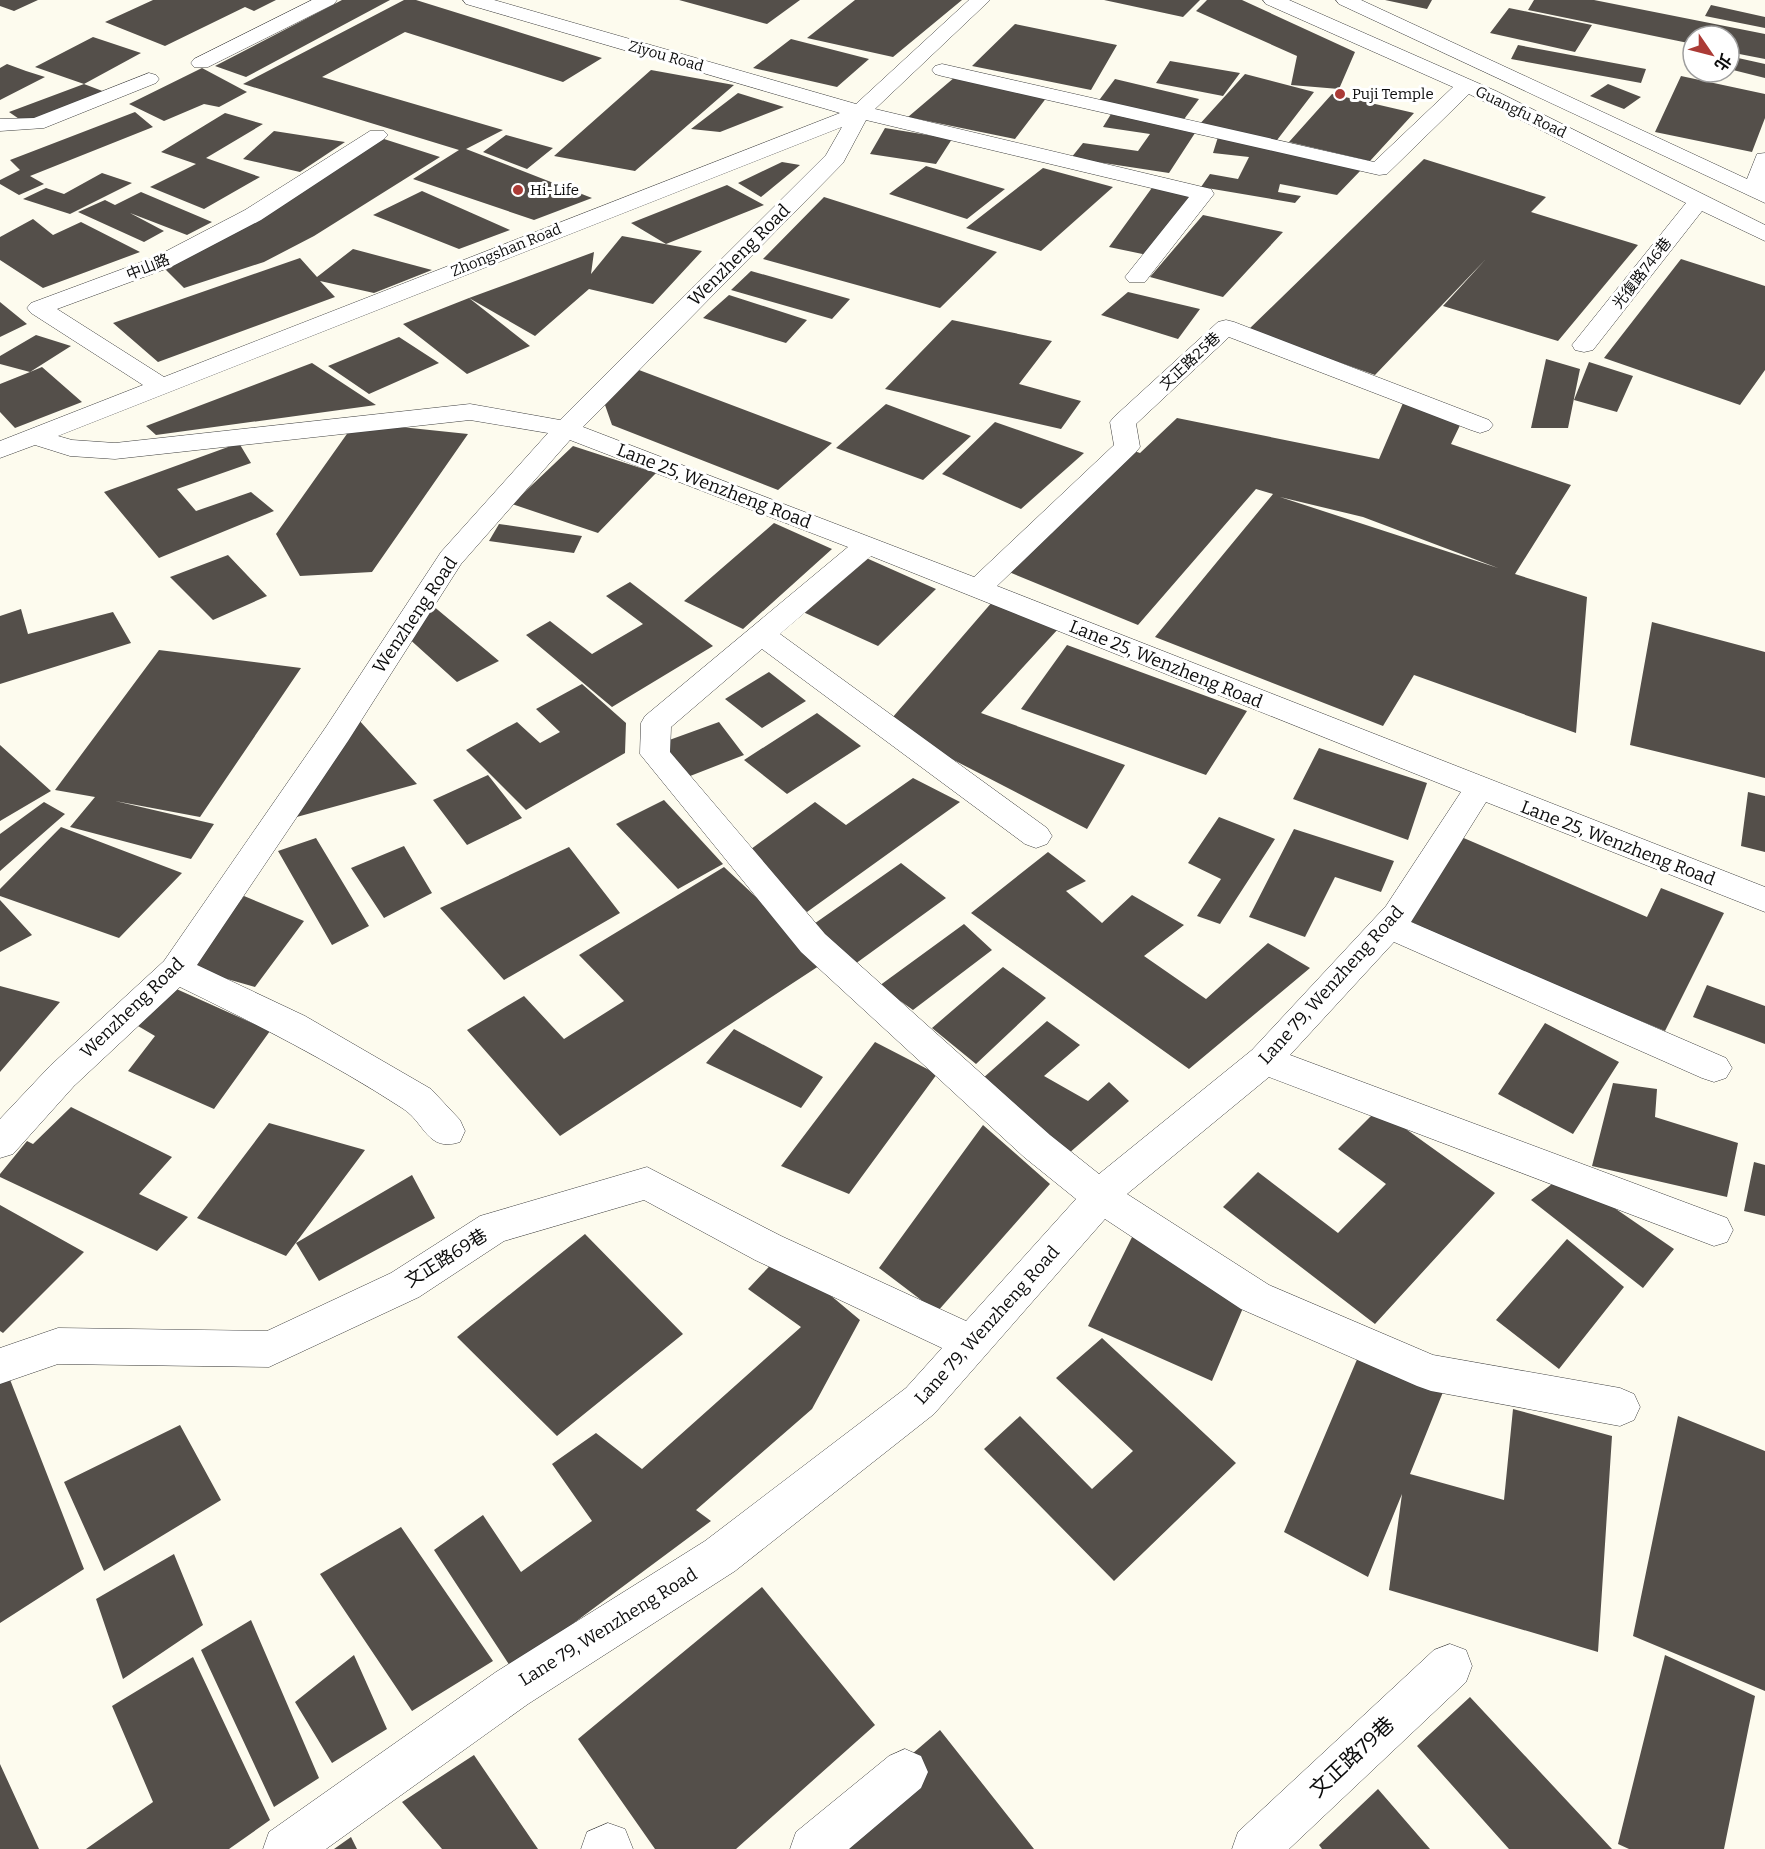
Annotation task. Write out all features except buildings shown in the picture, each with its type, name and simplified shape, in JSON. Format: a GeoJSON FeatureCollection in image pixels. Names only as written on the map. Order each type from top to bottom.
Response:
{"type":"FeatureCollection","features":[{"type":"Feature","properties":{"kind":"street"},"geometry":{"type":"LineString","coordinates":[[201,63],[327,0]]}},
{"type":"Feature","properties":{"kind":"street","name":"Ziyou Road"},"geometry":{"type":"LineString","coordinates":[[472,0],[860,112],[1203,194],[1137,277]]}},
{"type":"Feature","properties":{"kind":"street","name":"Zhongshan Road"},"geometry":{"type":"LineString","coordinates":[[0,450],[164,387],[752,152],[860,112],[980,0]]}},
{"type":"Feature","properties":{"kind":"street","name":"Guangfu Road"},"geometry":{"type":"LineString","coordinates":[[1273,0],[1467,85],[1765,234]]}},
{"type":"Feature","properties":{"kind":"street","name":"Guangfu Road"},"geometry":{"type":"LineString","coordinates":[[1346,0],[1759,193]]}},
{"type":"Feature","properties":{"kind":"street"},"geometry":{"type":"LineString","coordinates":[[942,70],[1379,169],[1467,85]]}},
{"type":"Feature","properties":{"kind":"street"},"geometry":{"type":"LineString","coordinates":[[0,125],[37,124],[149,79]]}},
{"type":"Feature","properties":{"kind":"street","name":"Wenzheng Road"},"geometry":{"type":"LineString","coordinates":[[0,1143],[62,1076],[176,970],[337,734],[451,558],[566,429],[835,158],[860,112]]}},
{"type":"Feature","properties":{"kind":"street","name":"中山路"},"geometry":{"type":"LineString","coordinates":[[164,387],[39,308],[163,262],[253,215],[377,135]]}},
{"type":"Feature","properties":{"kind":"street"},"geometry":{"type":"LineString","coordinates":[[1759,193],[1765,159]]}},
{"type":"Feature","properties":{"kind":"street","name":"光復路746巷"},"geometry":{"type":"LineString","coordinates":[[1584,345],[1699,201]]}},
{"type":"Feature","properties":{"kind":"street","name":"文正路25巷"},"geometry":{"type":"LineString","coordinates":[[977,589],[1128,447],[1123,423],[1226,327],[1480,425]]}},
{"type":"Feature","properties":{"kind":"street","name":"Lane 25, Wenzheng Road"},"geometry":{"type":"LineString","coordinates":[[35,437],[70,448],[115,451],[470,412],[566,429],[868,545],[1765,900]]}},
{"type":"Feature","properties":{"kind":"street"},"geometry":{"type":"LineString","coordinates":[[868,545],[656,723],[656,754],[813,943],[1037,1146],[1101,1197],[1255,1297],[1431,1373],[1620,1407]]}},
{"type":"Feature","properties":{"kind":"street"},"geometry":{"type":"LineString","coordinates":[[761,634],[1036,836]]}},
{"type":"Feature","properties":{"kind":"street","name":"Lane 79, Wenzheng Road"},"geometry":{"type":"LineString","coordinates":[[286,1849],[512,1688],[720,1556],[920,1401],[1116,1180],[1264,1060],[1389,926],[1479,788]]}},
{"type":"Feature","properties":{"kind":"street"},"geometry":{"type":"LineString","coordinates":[[1389,926],[1714,1068]]}},
{"type":"Feature","properties":{"kind":"street"},"geometry":{"type":"LineString","coordinates":[[176,970],[293,1026],[418,1099],[447,1131]]}},
{"type":"Feature","properties":{"kind":"street"},"geometry":{"type":"LineString","coordinates":[[1264,1060],[1714,1230]]}},
{"type":"Feature","properties":{"kind":"street","name":"文正路69巷"},"geometry":{"type":"LineString","coordinates":[[0,1366],[58,1346],[269,1349],[405,1285],[493,1228],[646,1183],[768,1248],[972,1343]]}},
{"type":"Feature","properties":{"kind":"street","name":"文正路79巷"},"geometry":{"type":"LineString","coordinates":[[1255,1849],[1450,1666]]}},
{"type":"Feature","properties":{"kind":"street"},"geometry":{"type":"LineString","coordinates":[[813,1849],[905,1772]]}},
{"type":"Feature","properties":{"kind":"street"},"geometry":{"type":"LineString","coordinates":[[604,1849],[608,1846],[610,1849]]}},
{"type":"Feature","properties":{"kind":"place","name":"Puji Temple"},"geometry":{"type":"Point","coordinates":[1340,94]}},
{"type":"Feature","properties":{"kind":"place","name":"Hi-Life"},"geometry":{"type":"Point","coordinates":[518,190]}}]}
